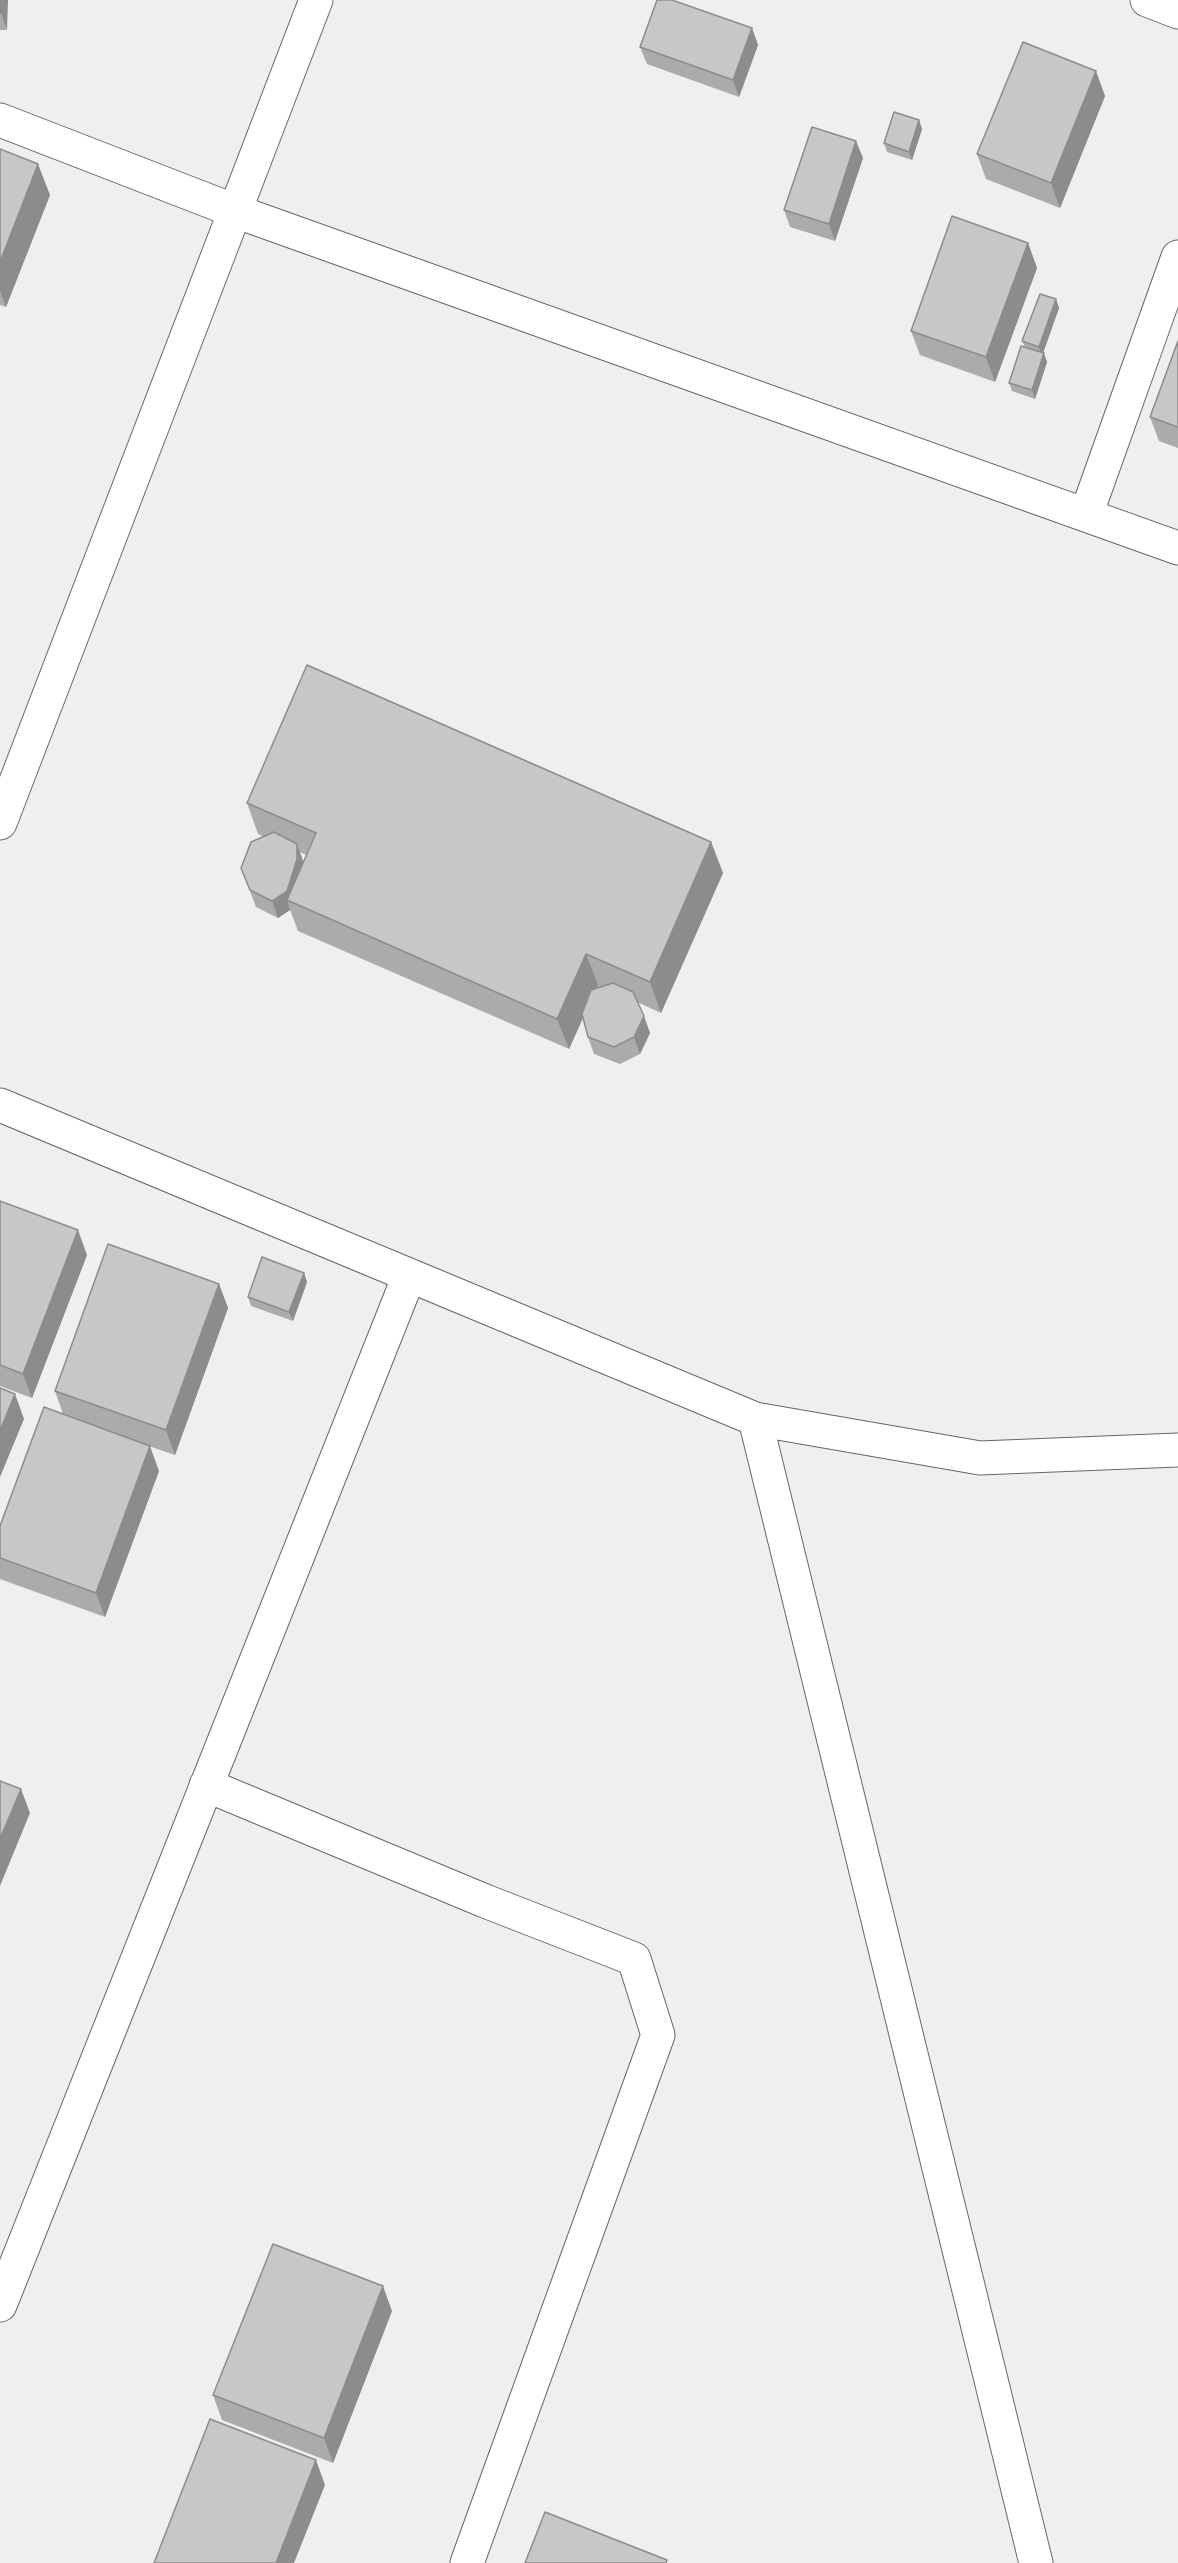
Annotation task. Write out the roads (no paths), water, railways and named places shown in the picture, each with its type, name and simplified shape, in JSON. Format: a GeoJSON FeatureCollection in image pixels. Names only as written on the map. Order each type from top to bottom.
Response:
{"type":"FeatureCollection","features":[{"type":"Feature","properties":{"kind":"street"},"geometry":{"type":"LineString","coordinates":[[0,823],[316,0]]}},
{"type":"Feature","properties":{"kind":"street"},"geometry":{"type":"LineString","coordinates":[[1147,0],[1178,12]]}},
{"type":"Feature","properties":{"kind":"street"},"geometry":{"type":"LineString","coordinates":[[0,120],[235,211],[1178,548]]}},
{"type":"Feature","properties":{"kind":"street"},"geometry":{"type":"LineString","coordinates":[[1086,515],[1178,257]]}},
{"type":"Feature","properties":{"kind":"street"},"geometry":{"type":"LineString","coordinates":[[0,1106],[755,1419],[980,1458],[1178,1450]]}},
{"type":"Feature","properties":{"kind":"street"},"geometry":{"type":"LineString","coordinates":[[0,2304],[409,1276]]}},
{"type":"Feature","properties":{"kind":"street"},"geometry":{"type":"LineString","coordinates":[[755,1419],[1036,2563]]}},
{"type":"Feature","properties":{"kind":"street"},"geometry":{"type":"LineString","coordinates":[[206,1785],[485,1901],[634,1959],[658,2035],[467,2563]]}}]}
